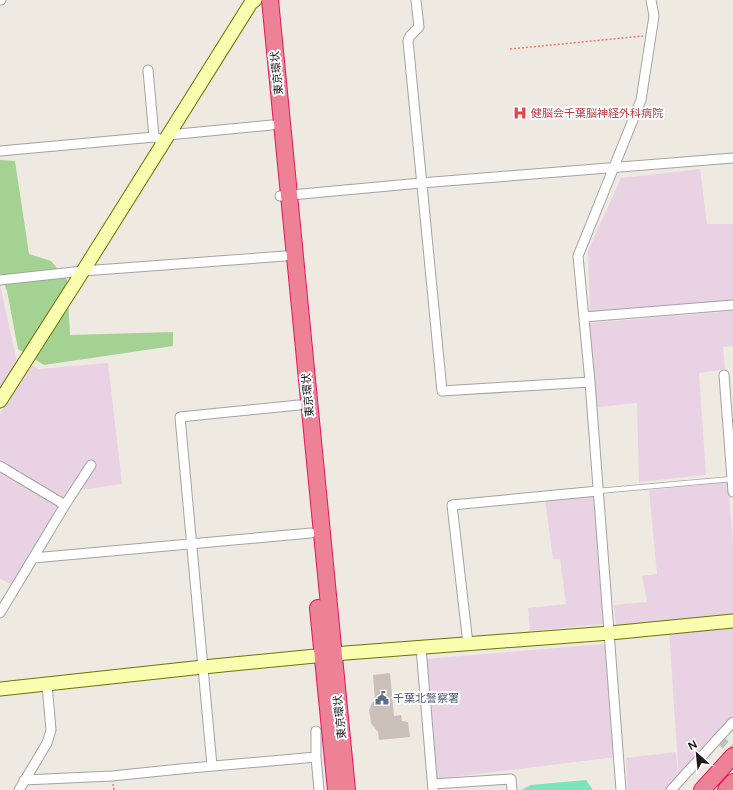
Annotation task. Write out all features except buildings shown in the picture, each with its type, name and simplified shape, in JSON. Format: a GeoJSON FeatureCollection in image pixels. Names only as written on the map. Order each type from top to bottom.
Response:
{"type":"FeatureCollection","features":[{"type":"Feature","properties":{"kind":"highway","name":"東京環状"},"geometry":{"type":"LineString","coordinates":[[260,0],[272,125],[285,196],[285,256],[311,533],[347,790]]}},
{"type":"Feature","properties":{"kind":"highway","name":"東京環状"},"geometry":{"type":"LineString","coordinates":[[270,0],[285,196],[328,655],[336,790]]}},
{"type":"Feature","properties":{"kind":"highway"},"geometry":{"type":"LineString","coordinates":[[702,790],[733,756]]}},
{"type":"Feature","properties":{"kind":"highway"},"geometry":{"type":"LineString","coordinates":[[726,790],[733,782]]}},
{"type":"Feature","properties":{"kind":"street"},"geometry":{"type":"LineString","coordinates":[[0,401],[83,271],[163,138],[251,3],[255,0]]}},
{"type":"Feature","properties":{"kind":"street"},"geometry":{"type":"LineString","coordinates":[[416,0],[419,27],[410,36],[408,41],[442,390],[590,382]]}},
{"type":"Feature","properties":{"kind":"street"},"geometry":{"type":"LineString","coordinates":[[621,790],[590,382],[578,256],[641,100],[654,16],[652,0]]}},
{"type":"Feature","properties":{"kind":"street"},"geometry":{"type":"LineString","coordinates":[[148,70],[163,138]]}},
{"type":"Feature","properties":{"kind":"street"},"geometry":{"type":"LineString","coordinates":[[0,151],[163,138],[272,125]]}},
{"type":"Feature","properties":{"kind":"street"},"geometry":{"type":"LineString","coordinates":[[285,196],[421,183],[733,158]]}},
{"type":"Feature","properties":{"kind":"street"},"geometry":{"type":"LineString","coordinates":[[0,280],[83,271],[285,256]]}},
{"type":"Feature","properties":{"kind":"street"},"geometry":{"type":"LineString","coordinates":[[584,317],[733,305]]}},
{"type":"Feature","properties":{"kind":"street"},"geometry":{"type":"LineString","coordinates":[[724,375],[733,492]]}},
{"type":"Feature","properties":{"kind":"street"},"geometry":{"type":"LineString","coordinates":[[212,766],[180,417],[299,405]]}},
{"type":"Feature","properties":{"kind":"street"},"geometry":{"type":"LineString","coordinates":[[0,613],[91,465]]}},
{"type":"Feature","properties":{"kind":"street"},"geometry":{"type":"LineString","coordinates":[[0,466],[65,505]]}},
{"type":"Feature","properties":{"kind":"street"},"geometry":{"type":"LineString","coordinates":[[468,644],[452,504],[598,491]]}},
{"type":"Feature","properties":{"kind":"street"},"geometry":{"type":"LineString","coordinates":[[33,558],[311,533]]}},
{"type":"Feature","properties":{"kind":"street"},"geometry":{"type":"LineString","coordinates":[[0,690],[203,667],[328,655],[610,633],[733,621]]}},
{"type":"Feature","properties":{"kind":"street"},"geometry":{"type":"LineString","coordinates":[[421,648],[433,787],[511,779],[512,790]]}},
{"type":"Feature","properties":{"kind":"street"},"geometry":{"type":"LineString","coordinates":[[19,790],[47,743],[51,730],[47,685]]}},
{"type":"Feature","properties":{"kind":"street"},"geometry":{"type":"LineString","coordinates":[[671,790],[733,722]]}},
{"type":"Feature","properties":{"kind":"street"},"geometry":{"type":"LineString","coordinates":[[316,731],[316,757],[319,790]]}},
{"type":"Feature","properties":{"kind":"street"},"geometry":{"type":"LineString","coordinates":[[24,780],[112,776],[316,757]]}},
{"type":"Feature","properties":{"kind":"lane"},"geometry":{"type":"LineString","coordinates":[[598,491],[732,479]]}},
{"type":"Feature","properties":{"kind":"path"},"geometry":{"type":"LineString","coordinates":[[510,49],[651,35]]}},
{"type":"Feature","properties":{"kind":"shaded area"},"geometry":{"type":"Polygon","coordinates":[[[700,169],[707,224],[733,224],[733,302],[590,313],[588,251],[621,178],[700,169]]]}},
{"type":"Feature","properties":{"kind":"shaded area"},"geometry":{"type":"Polygon","coordinates":[[[0,284],[17,363],[0,388],[0,284]]]}},
{"type":"Feature","properties":{"kind":"shaded area"},"geometry":{"type":"Polygon","coordinates":[[[733,311],[733,346],[723,347],[725,369],[699,373],[706,475],[639,482],[637,403],[597,407],[589,323],[733,311]]]}},
{"type":"Feature","properties":{"kind":"shaded area"},"geometry":{"type":"Polygon","coordinates":[[[108,363],[122,484],[80,490],[97,463],[90,459],[64,500],[0,459],[0,413],[32,365],[39,369],[108,363]]]}},
{"type":"Feature","properties":{"kind":"shaded area"},"geometry":{"type":"Polygon","coordinates":[[[0,471],[61,507],[13,585],[0,579],[0,471]]]}},
{"type":"Feature","properties":{"kind":"shaded area"},"geometry":{"type":"Polygon","coordinates":[[[728,482],[733,544],[733,616],[616,627],[614,605],[647,602],[642,576],[657,574],[649,490],[728,482]]]}},
{"type":"Feature","properties":{"kind":"shaded area"},"geometry":{"type":"Polygon","coordinates":[[[595,495],[605,624],[530,631],[528,608],[566,604],[560,559],[553,559],[545,500],[595,495]]]}},
{"type":"Feature","properties":{"kind":"shaded area"},"geometry":{"type":"Polygon","coordinates":[[[733,625],[733,714],[679,779],[669,631],[733,625]]]}},
{"type":"Feature","properties":{"kind":"shaded area"},"geometry":{"type":"Polygon","coordinates":[[[605,644],[616,757],[435,779],[425,659],[605,644]]]}},
{"type":"Feature","properties":{"kind":"shaded area"},"geometry":{"type":"Polygon","coordinates":[[[676,752],[678,779],[666,790],[628,790],[626,758],[676,752]]]}},
{"type":"Feature","properties":{"kind":"green space"},"geometry":{"type":"Polygon","coordinates":[[[0,160],[15,161],[29,254],[51,261],[67,280],[70,335],[173,332],[173,346],[44,365],[18,349],[7,291],[0,273],[0,160]]]}},
{"type":"Feature","properties":{"kind":"green space"},"geometry":{"type":"Polygon","coordinates":[[[586,780],[593,790],[521,790],[531,785],[586,780]]]}},
{"type":"Feature","properties":{"kind":"tunnel"},"geometry":{"type":"LineString","coordinates":[[719,739],[733,751]]}},
{"type":"Feature","properties":{"kind":"place","name":"健脳会千葉脳神経外科病院"},"geometry":{"type":"Point","coordinates":[520,113]}},
{"type":"Feature","properties":{"kind":"place","name":"千葉北警察署"},"geometry":{"type":"Point","coordinates":[382,698]}}]}
